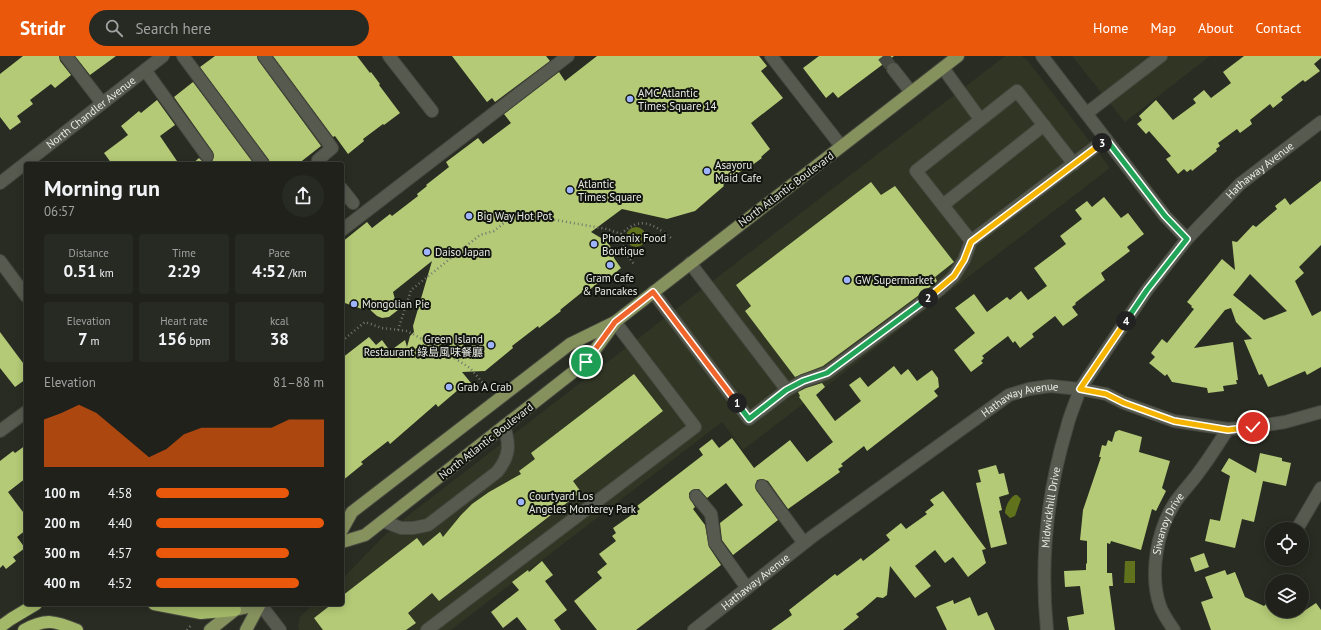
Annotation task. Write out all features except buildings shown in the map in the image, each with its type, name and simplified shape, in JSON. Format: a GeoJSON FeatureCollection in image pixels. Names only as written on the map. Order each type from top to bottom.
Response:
{"type":"FeatureCollection","features":[{"type":"Feature","properties":{"kind":"highway"},"geometry":{"type":"LineString","coordinates":[[0,627],[33,606]]}},
{"type":"Feature","properties":{"kind":"highway"},"geometry":{"type":"LineString","coordinates":[[164,606],[201,613],[235,610]]}},
{"type":"Feature","properties":{"kind":"highway"},"geometry":{"type":"LineString","coordinates":[[24,630],[36,623],[57,622],[77,630]]}},
{"type":"Feature","properties":{"kind":"main road","name":"North Atlantic Boulevard"},"geometry":{"type":"LineString","coordinates":[[344,526],[352,512],[570,344],[615,322],[958,56]]}},
{"type":"Feature","properties":{"kind":"main road","name":"North Atlantic Boulevard"},"geometry":{"type":"LineString","coordinates":[[344,541],[365,535],[383,522],[586,362],[615,322]]}},
{"type":"Feature","properties":{"kind":"main road"},"geometry":{"type":"LineString","coordinates":[[210,630],[235,610],[252,606]]}},
{"type":"Feature","properties":{"kind":"main road"},"geometry":{"type":"LineString","coordinates":[[246,630],[259,606]]}},
{"type":"Feature","properties":{"kind":"street"},"geometry":{"type":"LineString","coordinates":[[66,56],[102,103]]}},
{"type":"Feature","properties":{"kind":"street","name":"North Chandler Avenue"},"geometry":{"type":"LineString","coordinates":[[27,162],[163,56]]}},
{"type":"Feature","properties":{"kind":"street"},"geometry":{"type":"LineString","coordinates":[[183,56],[262,162]]}},
{"type":"Feature","properties":{"kind":"street"},"geometry":{"type":"LineString","coordinates":[[264,56],[332,148],[318,160],[320,162]]}},
{"type":"Feature","properties":{"kind":"street"},"geometry":{"type":"LineString","coordinates":[[389,56],[432,112]]}},
{"type":"Feature","properties":{"kind":"street"},"geometry":{"type":"LineString","coordinates":[[344,228],[568,56]]}},
{"type":"Feature","properties":{"kind":"street"},"geometry":{"type":"LineString","coordinates":[[771,56],[841,146]]}},
{"type":"Feature","properties":{"kind":"street"},"geometry":{"type":"LineString","coordinates":[[1042,56],[1165,216],[1187,239]]}},
{"type":"Feature","properties":{"kind":"street"},"geometry":{"type":"LineString","coordinates":[[1087,113],[1161,56]]}},
{"type":"Feature","properties":{"kind":"street"},"geometry":{"type":"LineString","coordinates":[[893,68],[911,92]]}},
{"type":"Feature","properties":{"kind":"street"},"geometry":{"type":"LineString","coordinates":[[943,68],[980,119]]}},
{"type":"Feature","properties":{"kind":"street"},"geometry":{"type":"LineString","coordinates":[[145,70],[208,156]]}},
{"type":"Feature","properties":{"kind":"street"},"geometry":{"type":"LineString","coordinates":[[971,242],[916,171],[1018,90],[1074,164]]}},
{"type":"Feature","properties":{"kind":"street","name":"Hathaway Avenue"},"geometry":{"type":"LineString","coordinates":[[694,630],[804,543],[1009,395],[1029,389],[1050,386],[1080,389],[1147,290],[1187,239],[1240,184],[1321,122]]}},
{"type":"Feature","properties":{"kind":"street"},"geometry":{"type":"LineString","coordinates":[[943,205],[1044,125]]}},
{"type":"Feature","properties":{"kind":"street"},"geometry":{"type":"LineString","coordinates":[[653,292],[749,419],[786,390],[803,381],[827,373],[939,290],[954,276],[964,260],[971,242],[1074,164],[1110,144]]}},
{"type":"Feature","properties":{"kind":"street","name":"North Chandler Avenue"},"geometry":{"type":"LineString","coordinates":[[0,183],[24,164]]}},
{"type":"Feature","properties":{"kind":"street"},"geometry":{"type":"LineString","coordinates":[[344,192],[353,203]]}},
{"type":"Feature","properties":{"kind":"street"},"geometry":{"type":"LineString","coordinates":[[0,261],[24,293]]}},
{"type":"Feature","properties":{"kind":"street"},"geometry":{"type":"LineString","coordinates":[[690,263],[786,390]]}},
{"type":"Feature","properties":{"kind":"street"},"geometry":{"type":"LineString","coordinates":[[427,630],[695,427],[615,322]]}},
{"type":"Feature","properties":{"kind":"street"},"geometry":{"type":"LineString","coordinates":[[1080,389],[1106,394],[1144,411],[1174,421],[1228,430],[1285,422],[1321,412]]}},
{"type":"Feature","properties":{"kind":"street","name":"Midwickhill Drive"},"geometry":{"type":"LineString","coordinates":[[1047,630],[1044,603],[1044,545],[1052,488],[1067,426],[1080,389]]}},
{"type":"Feature","properties":{"kind":"street"},"geometry":{"type":"LineString","coordinates":[[0,431],[24,413]]}},
{"type":"Feature","properties":{"kind":"street"},"geometry":{"type":"LineString","coordinates":[[383,522],[400,528],[413,528],[428,525],[497,472],[504,463],[508,451],[508,438],[504,426]]}},
{"type":"Feature","properties":{"kind":"street","name":"Siwanoy Drive"},"geometry":{"type":"LineString","coordinates":[[1174,630],[1160,606],[1156,588],[1155,570],[1157,548],[1163,526],[1176,501],[1199,472],[1228,430]]}},
{"type":"Feature","properties":{"kind":"street"},"geometry":{"type":"LineString","coordinates":[[762,486],[804,543]]}},
{"type":"Feature","properties":{"kind":"street"},"geometry":{"type":"LineString","coordinates":[[1302,522],[1321,488]]}},
{"type":"Feature","properties":{"kind":"street"},"geometry":{"type":"LineString","coordinates":[[696,496],[711,514],[715,543],[748,588]]}},
{"type":"Feature","properties":{"kind":"street"},"geometry":{"type":"LineString","coordinates":[[262,606],[280,630]]}},
{"type":"Feature","properties":{"kind":"path"},"geometry":{"type":"LineString","coordinates":[[398,330],[411,290],[480,235],[494,231],[516,213],[607,229],[621,234]]}},
{"type":"Feature","properties":{"kind":"path"},"geometry":{"type":"LineString","coordinates":[[621,234],[630,226],[645,223],[657,227],[671,238]]}},
{"type":"Feature","properties":{"kind":"path"},"geometry":{"type":"LineString","coordinates":[[621,234],[626,256],[635,265]]}},
{"type":"Feature","properties":{"kind":"path"},"geometry":{"type":"LineString","coordinates":[[344,339],[365,322],[382,328],[407,331],[437,347],[470,368],[482,383]]}},
{"type":"Feature","properties":{"kind":"shaded area"},"geometry":{"type":"Polygon","coordinates":[[[1005,56],[1022,56],[1028,61],[1110,168],[743,450],[722,422],[451,630],[299,630],[298,626],[300,617],[311,606],[344,606],[344,577],[383,537],[410,514],[1005,56]]]}},
{"type":"Feature","properties":{"kind":"shaded area"},"geometry":{"type":"Polygon","coordinates":[[[1072,56],[1210,56],[1125,122],[1072,56]]]}},
{"type":"Feature","properties":{"kind":"shaded area"},"geometry":{"type":"Polygon","coordinates":[[[636,227],[643,230],[646,237],[643,244],[636,247],[629,244],[626,237],[629,230],[636,227]]]}},
{"type":"Feature","properties":{"kind":"shaded area"},"geometry":{"type":"Polygon","coordinates":[[[1015,495],[1021,499],[1015,516],[1010,518],[1005,511],[1010,500],[1015,495]]]}},
{"type":"Feature","properties":{"kind":"shaded area"},"geometry":{"type":"Polygon","coordinates":[[[1125,561],[1135,561],[1135,583],[1124,583],[1125,561]]]}},
{"type":"Feature","properties":{"kind":"tunnel"},"geometry":{"type":"LineString","coordinates":[[883,56],[893,69]]}},
{"type":"Feature","properties":{"kind":"place","name":"AMC Atlantic Times Square 14"},"geometry":{"type":"Point","coordinates":[630,99]}},
{"type":"Feature","properties":{"kind":"place","name":"Asayoru Maid Cafe"},"geometry":{"type":"Point","coordinates":[707,171]}},
{"type":"Feature","properties":{"kind":"place","name":"Atlantic Times Square"},"geometry":{"type":"Point","coordinates":[570,190]}},
{"type":"Feature","properties":{"kind":"place","name":"Big Way Hot Pot"},"geometry":{"type":"Point","coordinates":[469,216]}},
{"type":"Feature","properties":{"kind":"place","name":"Phoenix Food Boutique"},"geometry":{"type":"Point","coordinates":[594,244]}},
{"type":"Feature","properties":{"kind":"place","name":"Daiso Japan"},"geometry":{"type":"Point","coordinates":[427,252]}},
{"type":"Feature","properties":{"kind":"place","name":"Gram Cafe & Pancakes"},"geometry":{"type":"Point","coordinates":[610,265]}},
{"type":"Feature","properties":{"kind":"place","name":"GW Supermarket"},"geometry":{"type":"Point","coordinates":[847,280]}},
{"type":"Feature","properties":{"kind":"place","name":"Mongolian Pie"},"geometry":{"type":"Point","coordinates":[354,304]}},
{"type":"Feature","properties":{"kind":"place","name":"Green Island Restaurant 綠島風味餐廳"},"geometry":{"type":"Point","coordinates":[491,345]}},
{"type":"Feature","properties":{"kind":"place","name":"Grab A Crab"},"geometry":{"type":"Point","coordinates":[449,387]}},
{"type":"Feature","properties":{"kind":"place","name":"Courtyard Los Angeles Monterey Park"},"geometry":{"type":"Point","coordinates":[521,502]}},
{"type":"Feature","properties":{"kind":"route"},"geometry":{"type":"LineString","coordinates":[[586,362],[615,322],[653,292],[749,419],[786,390],[803,381],[827,373],[939,290],[954,276],[964,260],[971,242],[1106,139],[1165,216],[1187,239],[1147,290],[1080,389],[1106,394],[1124,403],[1174,421],[1228,430],[1253,427]]}}]}
